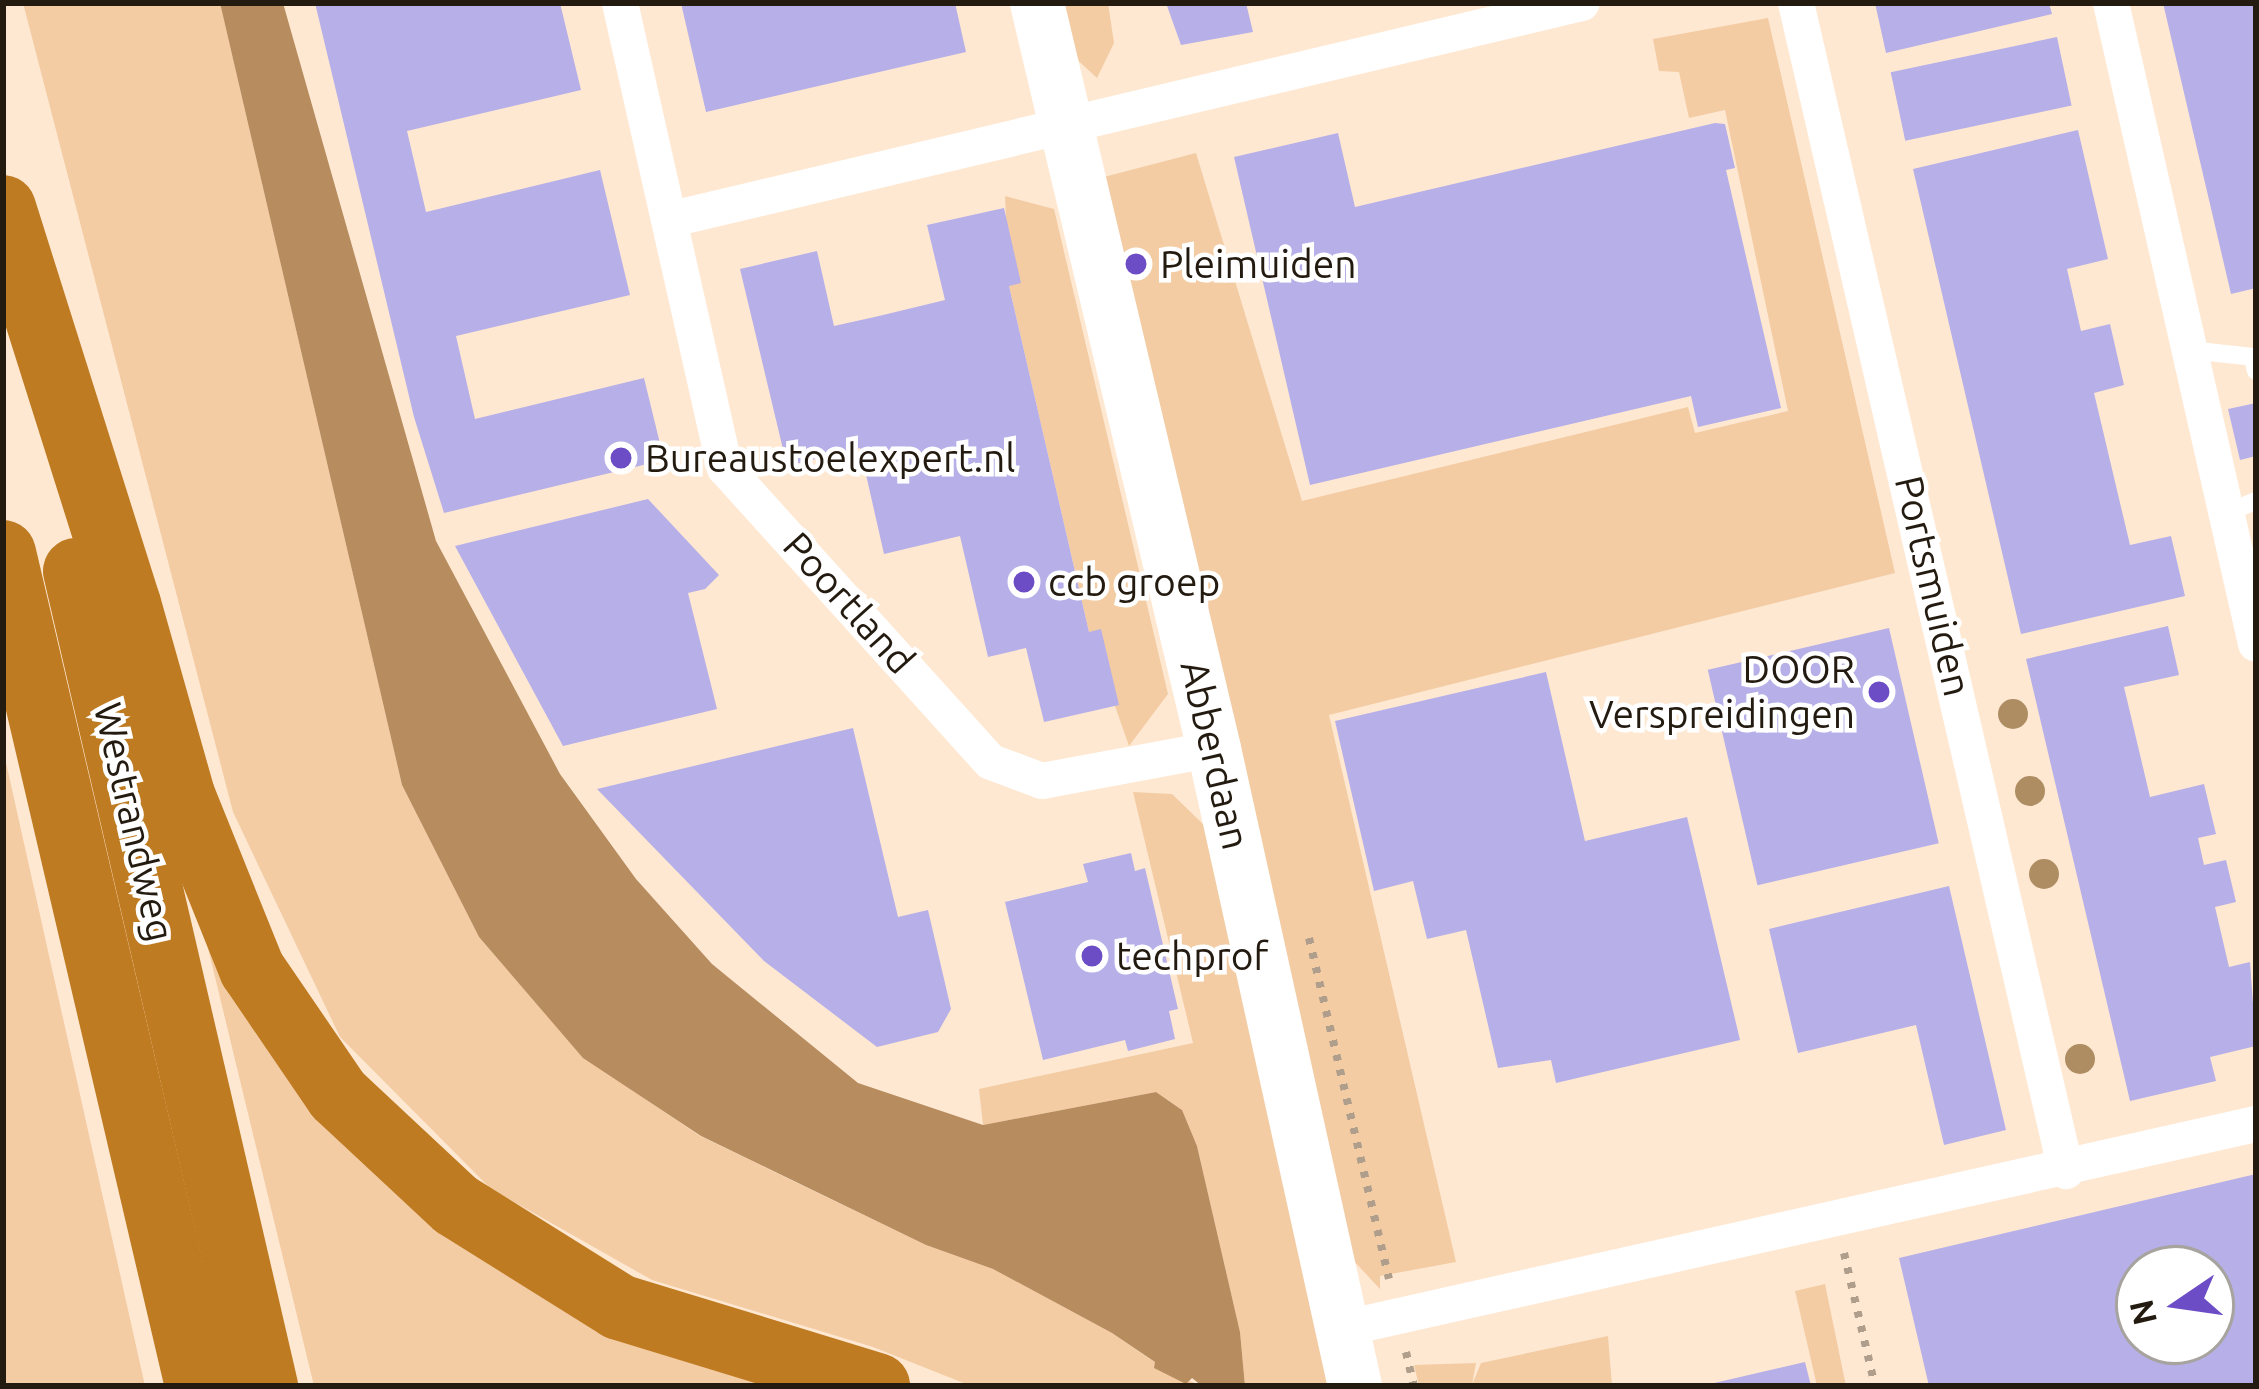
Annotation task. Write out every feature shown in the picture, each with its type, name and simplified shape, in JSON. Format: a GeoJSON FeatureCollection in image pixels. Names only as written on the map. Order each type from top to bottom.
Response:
{"type":"FeatureCollection","features":[{"type":"Feature","properties":{"kind":"highway"},"geometry":{"type":"LineString","coordinates":[[3,208],[128,604],[182,795],[252,970],[338,1095],[456,1205],[619,1307],[877,1386]]}},
{"type":"Feature","properties":{"kind":"highway","name":"Westrandweg"},"geometry":{"type":"LineString","coordinates":[[3,259],[265,1386]]}},
{"type":"Feature","properties":{"kind":"highway","name":"Westrandweg"},"geometry":{"type":"LineString","coordinates":[[3,553],[198,1386]]}},
{"type":"Feature","properties":{"kind":"main road","name":"Abberdaan"},"geometry":{"type":"LineString","coordinates":[[1037,3],[1214,748],[1354,1386]]}},
{"type":"Feature","properties":{"kind":"street","name":"Poortland"},"geometry":{"type":"LineString","coordinates":[[620,3],[725,468],[991,762],[1042,781],[1214,748]]}},
{"type":"Feature","properties":{"kind":"street"},"geometry":{"type":"LineString","coordinates":[[672,219],[1066,126],[1508,11],[1582,3]]}},
{"type":"Feature","properties":{"kind":"street","name":"Portsmuiden"},"geometry":{"type":"LineString","coordinates":[[1796,3],[2066,1171]]}},
{"type":"Feature","properties":{"kind":"street"},"geometry":{"type":"LineString","coordinates":[[2111,3],[2189,350],[2241,507],[2256,644]]}},
{"type":"Feature","properties":{"kind":"street"},"geometry":{"type":"LineString","coordinates":[[1341,1329],[2066,1171],[2256,1124]]}},
{"type":"Feature","properties":{"kind":"lane"},"geometry":{"type":"LineString","coordinates":[[2189,350],[2252,357],[2256,371]]}},
{"type":"Feature","properties":{"kind":"path"},"geometry":{"type":"LineString","coordinates":[[1835,1220],[1875,1386]]}},
{"type":"Feature","properties":{"kind":"shaded area"},"geometry":{"type":"Polygon","coordinates":[[[23,3],[220,3],[402,785],[479,937],[583,1057],[700,1136],[926,1245],[993,1269],[1112,1333],[1156,1363],[1154,1367],[1202,1386],[971,1386],[873,1347],[652,1280],[491,1189],[340,1037],[233,812],[23,3]]]}},
{"type":"Feature","properties":{"kind":"shaded area"},"geometry":{"type":"Polygon","coordinates":[[[220,3],[283,3],[436,541],[560,774],[636,879],[712,964],[858,1083],[983,1125],[1156,1092],[1182,1110],[1197,1146],[1240,1332],[1245,1386],[1202,1386],[1192,1378],[1186,1384],[1154,1368],[1155,1362],[1112,1333],[993,1269],[926,1245],[701,1136],[583,1058],[479,937],[402,785],[220,3]]]}},
{"type":"Feature","properties":{"kind":"shaded area"},"geometry":{"type":"Polygon","coordinates":[[[1058,3],[1108,3],[1114,43],[1097,78],[1072,55],[1058,3]]]}},
{"type":"Feature","properties":{"kind":"shaded area"},"geometry":{"type":"Polygon","coordinates":[[[1768,18],[1895,573],[1329,715],[1456,1262],[1380,1276],[1380,1289],[1351,1258],[1100,178],[1196,153],[1302,501],[1688,407],[1695,433],[1788,411],[1725,110],[1689,118],[1679,72],[1659,71],[1653,39],[1768,18]]]}},
{"type":"Feature","properties":{"kind":"shaded area"},"geometry":{"type":"Polygon","coordinates":[[[1005,196],[1054,209],[1168,694],[1129,746],[1089,632],[1009,286],[1005,196]]]}},
{"type":"Feature","properties":{"kind":"shaded area"},"geometry":{"type":"Polygon","coordinates":[[[3,749],[145,1386],[3,1386],[3,749]]]}},
{"type":"Feature","properties":{"kind":"shaded area"},"geometry":{"type":"Polygon","coordinates":[[[1133,792],[1172,794],[1205,826],[1337,1386],[1245,1386],[1240,1332],[1197,1146],[1181,1109],[1156,1092],[983,1125],[979,1089],[1193,1043],[1133,792]]]}},
{"type":"Feature","properties":{"kind":"shaded area"},"geometry":{"type":"Polygon","coordinates":[[[207,944],[291,1069],[799,1386],[314,1386],[207,944]]]}},
{"type":"Feature","properties":{"kind":"shaded area"},"geometry":{"type":"Polygon","coordinates":[[[1825,1284],[1846,1386],[1817,1386],[1795,1291],[1825,1284]]]}},
{"type":"Feature","properties":{"kind":"shaded area"},"geometry":{"type":"Polygon","coordinates":[[[1608,1336],[1612,1386],[1419,1386],[1414,1365],[1476,1363],[1472,1385],[1481,1363],[1608,1336]]]}},
{"type":"Feature","properties":{"kind":"building"},"geometry":{"type":"Polygon","coordinates":[[[315,3],[560,3],[581,90],[407,131],[426,212],[600,170],[630,295],[456,336],[475,419],[644,378],[664,460],[444,513],[414,417],[315,3]]]}},
{"type":"Feature","properties":{"kind":"building"},"geometry":{"type":"Polygon","coordinates":[[[681,3],[955,3],[966,52],[706,112],[681,3]]]}},
{"type":"Feature","properties":{"kind":"building"},"geometry":{"type":"Polygon","coordinates":[[[1166,3],[1246,3],[1253,32],[1181,45],[1166,3]]]}},
{"type":"Feature","properties":{"kind":"building"},"geometry":{"type":"Polygon","coordinates":[[[1875,3],[2049,3],[2052,14],[1886,53],[1875,3]]]}},
{"type":"Feature","properties":{"kind":"building"},"geometry":{"type":"Polygon","coordinates":[[[2163,3],[2256,3],[2256,288],[2231,294],[2163,3]]]}},
{"type":"Feature","properties":{"kind":"building"},"geometry":{"type":"Polygon","coordinates":[[[2057,37],[2072,105],[1905,141],[1891,72],[2057,37]]]}},
{"type":"Feature","properties":{"kind":"building"},"geometry":{"type":"Polygon","coordinates":[[[1725,124],[1735,168],[1726,170],[1781,408],[1698,427],[1691,396],[1310,485],[1234,157],[1338,133],[1355,207],[1725,124]]]}},
{"type":"Feature","properties":{"kind":"building"},"geometry":{"type":"Polygon","coordinates":[[[2078,130],[2108,259],[2067,269],[2081,331],[2110,324],[2124,385],[2094,393],[2130,545],[2171,536],[2185,596],[2021,634],[1913,169],[2078,130]]]}},
{"type":"Feature","properties":{"kind":"building"},"geometry":{"type":"Polygon","coordinates":[[[1004,208],[1021,283],[1009,286],[1089,632],[1101,629],[1119,705],[1044,722],[1026,648],[988,657],[960,536],[884,554],[860,448],[787,466],[740,269],[817,251],[834,326],[879,316],[945,300],[927,225],[1004,208]]]}},
{"type":"Feature","properties":{"kind":"building"},"geometry":{"type":"Polygon","coordinates":[[[2256,403],[2256,456],[2240,460],[2228,409],[2256,403]]]}},
{"type":"Feature","properties":{"kind":"building"},"geometry":{"type":"Polygon","coordinates":[[[648,499],[719,575],[705,589],[688,593],[717,709],[563,746],[455,546],[648,499]]]}},
{"type":"Feature","properties":{"kind":"building"},"geometry":{"type":"Polygon","coordinates":[[[2168,626],[2179,675],[2124,687],[2150,797],[2204,784],[2216,834],[2198,838],[2204,865],[2226,860],[2236,902],[2215,907],[2229,967],[2250,962],[2256,1046],[2210,1057],[2216,1081],[2130,1101],[2026,659],[2168,626]]]}},
{"type":"Feature","properties":{"kind":"building"},"geometry":{"type":"Polygon","coordinates":[[[1889,628],[1939,843],[1757,885],[1708,670],[1889,628]]]}},
{"type":"Feature","properties":{"kind":"building"},"geometry":{"type":"Polygon","coordinates":[[[1546,672],[1585,841],[1687,817],[1740,1040],[1556,1083],[1551,1060],[1498,1068],[1466,930],[1427,939],[1413,881],[1374,891],[1335,721],[1546,672]]]}},
{"type":"Feature","properties":{"kind":"building"},"geometry":{"type":"Polygon","coordinates":[[[853,728],[898,917],[928,910],[951,1009],[938,1032],[877,1047],[764,961],[597,789],[853,728]]]}},
{"type":"Feature","properties":{"kind":"building","name":"techprof"},"geometry":{"type":"Polygon","coordinates":[[[1131,853],[1135,871],[1145,868],[1178,1009],[1169,1011],[1175,1039],[1128,1051],[1125,1040],[1043,1060],[1005,902],[1088,882],[1083,864],[1131,853]]]}},
{"type":"Feature","properties":{"kind":"building"},"geometry":{"type":"Polygon","coordinates":[[[1949,886],[2006,1130],[1944,1145],[1916,1025],[1798,1053],[1769,929],[1949,886]]]}},
{"type":"Feature","properties":{"kind":"building"},"geometry":{"type":"Polygon","coordinates":[[[2256,1174],[2256,1386],[1929,1386],[1899,1258],[2256,1174]]]}},
{"type":"Feature","properties":{"kind":"building"},"geometry":{"type":"Polygon","coordinates":[[[1805,1362],[1811,1386],[1710,1386],[1710,1384],[1805,1362]]]}},
{"type":"Feature","properties":{"kind":"place","name":"Pleimuiden"},"geometry":{"type":"Point","coordinates":[1136,264]}},
{"type":"Feature","properties":{"kind":"place","name":"Bureaustoelexpert.nl"},"geometry":{"type":"Point","coordinates":[621,458]}},
{"type":"Feature","properties":{"kind":"place","name":"ccb groep"},"geometry":{"type":"Point","coordinates":[1024,582]}},
{"type":"Feature","properties":{"kind":"place","name":"DOOR Verspreidingen"},"geometry":{"type":"Point","coordinates":[1879,692]}},
{"type":"Feature","properties":{"kind":"place","name":"techprof"},"geometry":{"type":"Point","coordinates":[1092,956]}}]}
